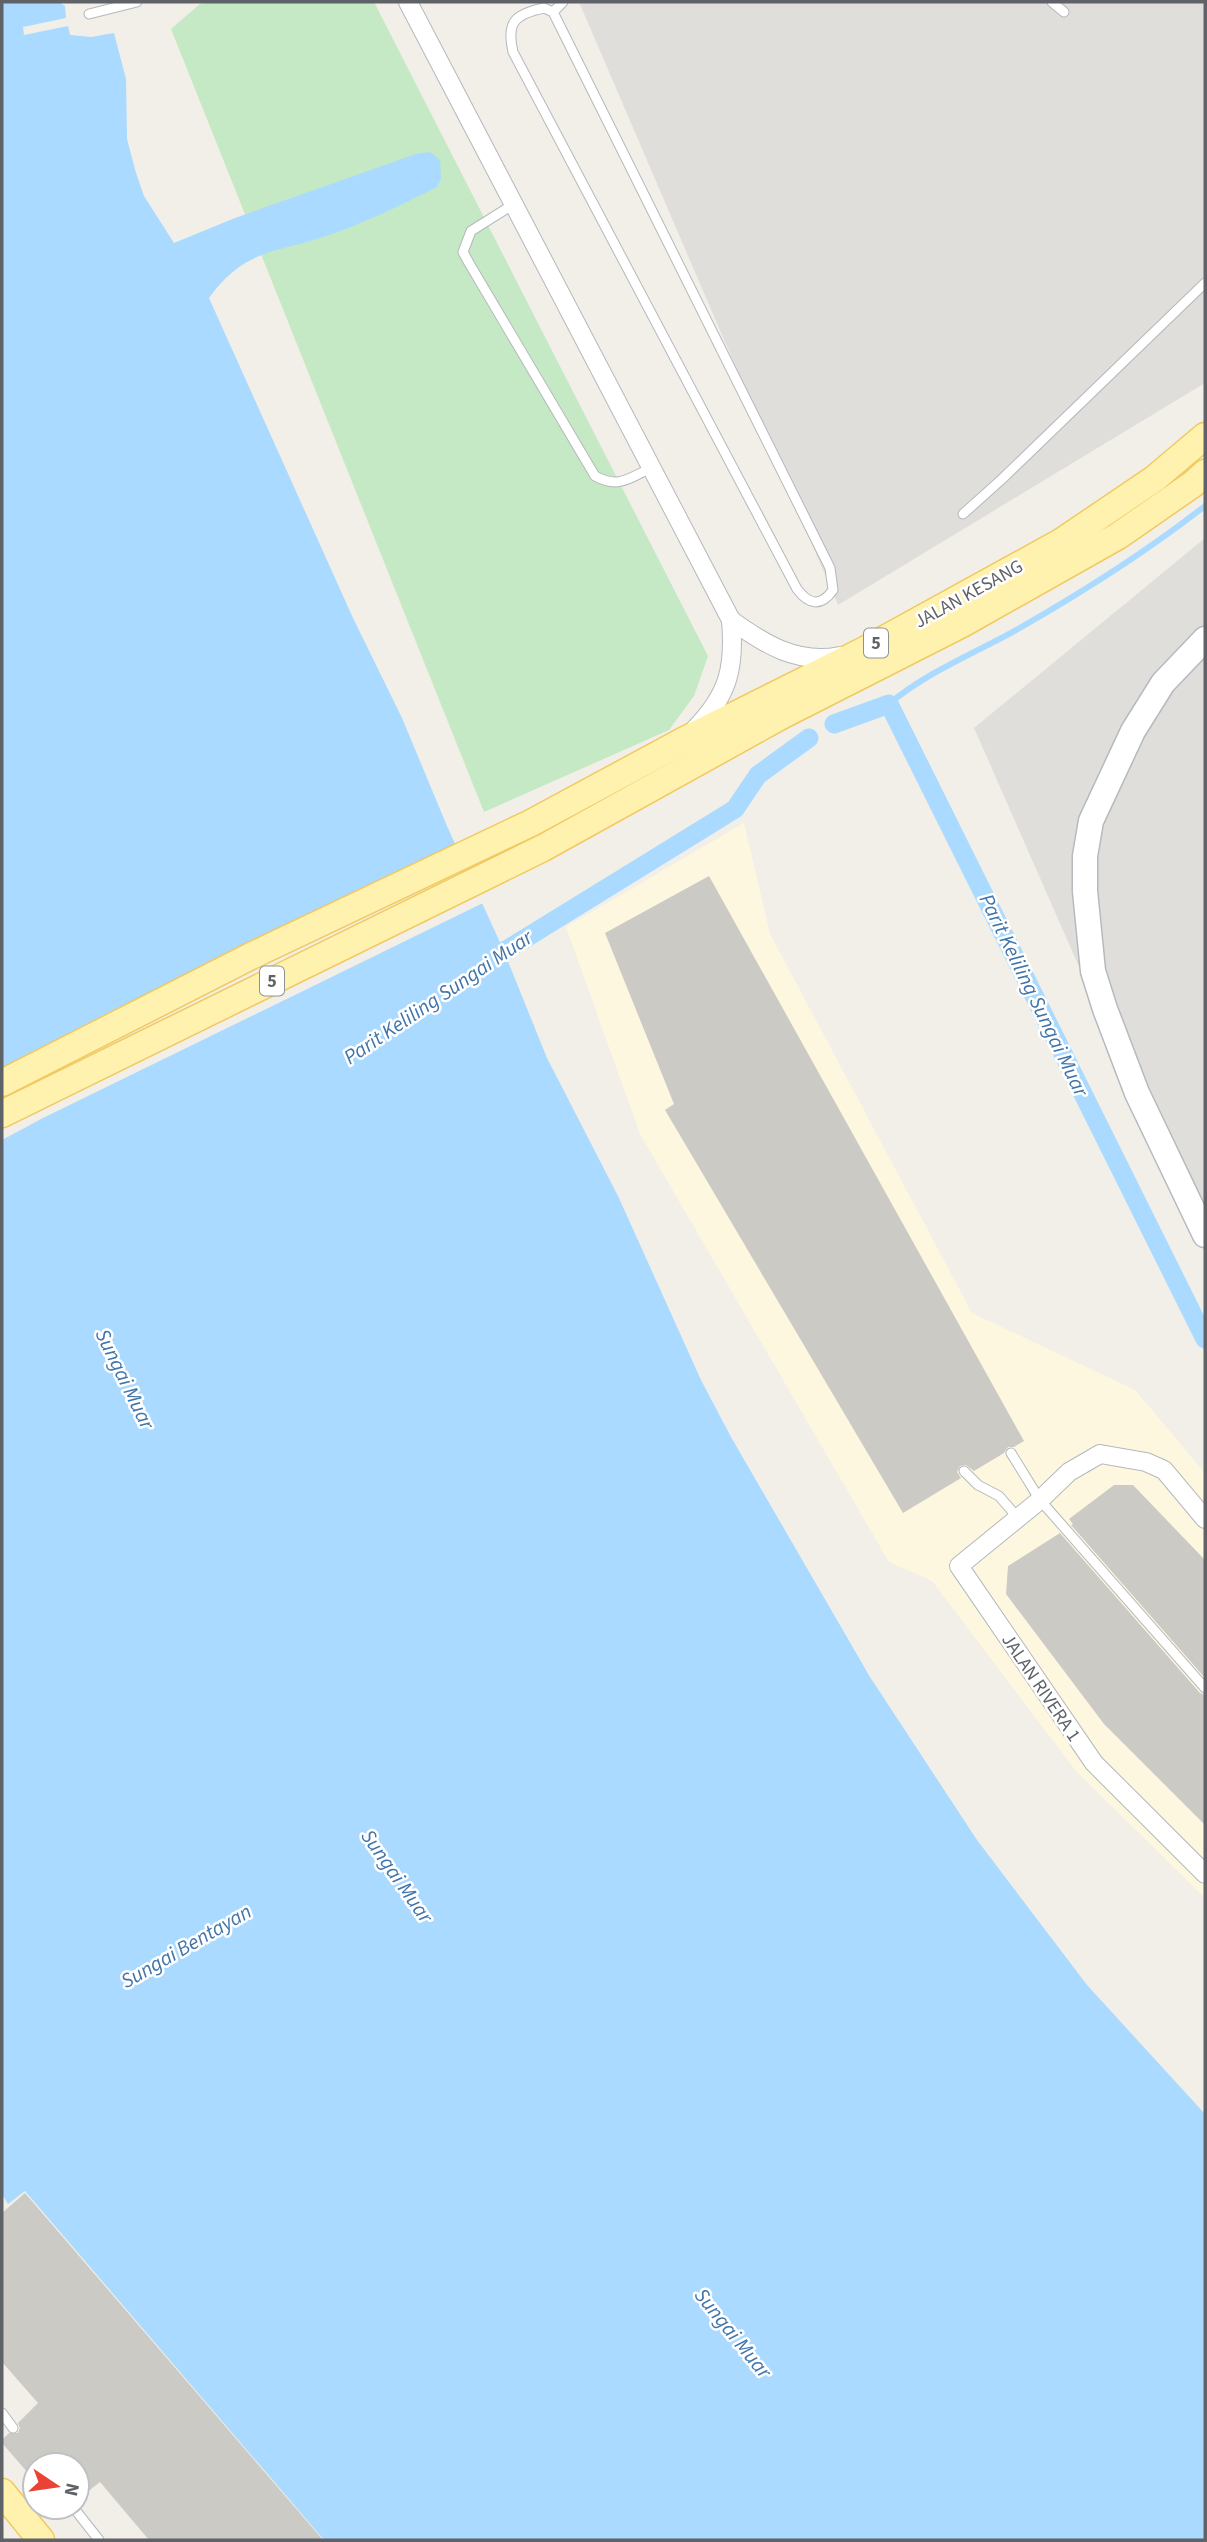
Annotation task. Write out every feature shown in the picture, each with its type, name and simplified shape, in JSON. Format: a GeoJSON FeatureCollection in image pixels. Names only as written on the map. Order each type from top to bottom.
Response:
{"type":"FeatureCollection","features":[{"type":"Feature","properties":{"kind":"main road","name":"JALAN KESANG"},"geometry":{"type":"LineString","coordinates":[[2,1083],[251,956],[531,823],[683,741],[863,650],[1062,542],[1154,479],[1205,436]]}},
{"type":"Feature","properties":{"kind":"main road","name":"JALAN KESANG"},"geometry":{"type":"LineString","coordinates":[[2,1114],[543,848],[781,716],[962,624],[1106,543],[1205,473]]}},
{"type":"Feature","properties":{"kind":"main road"},"geometry":{"type":"LineString","coordinates":[[2,2491],[41,2540]]}},
{"type":"Feature","properties":{"kind":"street"},"geometry":{"type":"LineString","coordinates":[[408,2],[731,620],[734,651],[728,680],[714,710],[683,741]]}},
{"type":"Feature","properties":{"kind":"street"},"geometry":{"type":"LineString","coordinates":[[731,620],[759,641],[795,656],[828,658],[863,650]]}},
{"type":"Feature","properties":{"kind":"street"},"geometry":{"type":"LineString","coordinates":[[1205,639],[1163,683],[1133,731],[1091,821],[1085,856],[1085,891],[1093,971],[1105,1009],[1137,1093],[1205,1235]]}},
{"type":"Feature","properties":{"kind":"street","name":"JALAN RIVERA 1"},"geometry":{"type":"LineString","coordinates":[[1205,1519],[1164,1471],[1146,1462],[1100,1454],[1069,1472],[1040,1500],[959,1566],[1094,1763],[1205,1874]]}},
{"type":"Feature","properties":{"kind":"lane"},"geometry":{"type":"LineString","coordinates":[[89,14],[137,2]]}},
{"type":"Feature","properties":{"kind":"lane"},"geometry":{"type":"LineString","coordinates":[[553,12],[563,2]]}},
{"type":"Feature","properties":{"kind":"lane"},"geometry":{"type":"LineString","coordinates":[[1052,2],[1064,12]]}},
{"type":"Feature","properties":{"kind":"lane"},"geometry":{"type":"LineString","coordinates":[[544,8],[553,12],[830,568],[834,590],[828,598],[816,603],[809,602],[797,589],[513,52],[509,34],[516,18],[544,8]]}},
{"type":"Feature","properties":{"kind":"lane"},"geometry":{"type":"LineString","coordinates":[[514,204],[471,232],[463,252],[595,476],[618,484],[652,468]]}},
{"type":"Feature","properties":{"kind":"lane"},"geometry":{"type":"LineString","coordinates":[[963,514],[1002,480],[1205,283]]}},
{"type":"Feature","properties":{"kind":"lane"},"geometry":{"type":"LineString","coordinates":[[1011,1454],[1040,1500],[1205,1688]]}},
{"type":"Feature","properties":{"kind":"lane"},"geometry":{"type":"LineString","coordinates":[[964,1471],[978,1485],[999,1496],[1018,1518]]}},
{"type":"Feature","properties":{"kind":"lane"},"geometry":{"type":"LineString","coordinates":[[2,2413],[13,2428]]}},
{"type":"Feature","properties":{"kind":"lane"},"geometry":{"type":"LineString","coordinates":[[84,2521],[99,2540]]}},
{"type":"Feature","properties":{"kind":"shaded area"},"geometry":{"type":"Polygon","coordinates":[[[579,2],[1205,2],[1205,383],[838,605],[579,2]]]}},
{"type":"Feature","properties":{"kind":"shaded area"},"geometry":{"type":"Polygon","coordinates":[[[1205,538],[1205,1253],[974,728],[1205,538]]]}},
{"type":"Feature","properties":{"kind":"shaded area"},"geometry":{"type":"Polygon","coordinates":[[[744,823],[770,934],[972,1313],[1135,1390],[1205,1473],[1205,1898],[1076,1771],[932,1581],[889,1562],[640,1134],[566,927],[744,823]]]}},
{"type":"Feature","properties":{"kind":"green space"},"geometry":{"type":"Polygon","coordinates":[[[374,2],[708,656],[694,696],[669,730],[484,812],[171,29],[200,4],[374,2]]]}},
{"type":"Feature","properties":{"kind":"water"},"geometry":{"type":"Polygon","coordinates":[[[2,2],[59,2],[65,6],[71,35],[91,37],[114,33],[126,79],[127,139],[136,173],[144,196],[174,243],[235,218],[416,154],[430,152],[440,160],[441,179],[437,187],[356,225],[263,254],[236,270],[209,298],[353,618],[402,718],[503,949],[547,1058],[618,1196],[701,1380],[731,1437],[870,1677],[977,1840],[1087,1985],[1205,2114],[1205,2540],[324,2540],[25,2191],[8,2204],[2,2194],[2,2]]]}},
{"type":"Feature","properties":{"kind":"pier"},"geometry":{"type":"Polygon","coordinates":[[[65,6],[68,6],[73,32],[83,32],[70,35],[68,26],[24,35],[23,27],[66,18],[65,6]]]}},
{"type":"Feature","properties":{"kind":"pier"},"geometry":{"type":"Polygon","coordinates":[[[459,844],[485,902],[2,1140],[2,1078],[459,844]]]}},
{"type":"Feature","properties":{"kind":"building"},"geometry":{"type":"Polygon","coordinates":[[[709,876],[1024,1441],[1014,1447],[1008,1447],[1004,1453],[974,1471],[966,1465],[960,1466],[957,1472],[961,1478],[903,1513],[665,1110],[674,1104],[605,933],[709,876]]]}},
{"type":"Feature","properties":{"kind":"building"},"geometry":{"type":"Polygon","coordinates":[[[1114,1485],[1133,1485],[1205,1560],[1205,1678],[1071,1525],[1073,1524],[1069,1519],[1114,1485]]]}},
{"type":"Feature","properties":{"kind":"building"},"geometry":{"type":"Polygon","coordinates":[[[1060,1533],[1200,1693],[1205,1695],[1205,1825],[1104,1724],[1006,1594],[1008,1566],[1060,1533]]]}},
{"type":"Feature","properties":{"kind":"building"},"geometry":{"type":"Polygon","coordinates":[[[25,2193],[323,2540],[149,2540],[100,2482],[91,2489],[91,2451],[21,2451],[21,2465],[2,2440],[9,2433],[18,2433],[18,2423],[38,2403],[2,2362],[2,2213],[25,2193]]]}},
{"type":"Feature","properties":{"kind":"waterway"},"geometry":{"type":"LineString","coordinates":[[889,704],[935,673],[1018,629],[1090,586],[1205,506]]}},
{"type":"Feature","properties":{"kind":"waterway","name":"Parit Keliling Sungai Muar"},"geometry":{"type":"LineString","coordinates":[[834,724],[889,704],[1205,1339]]}},
{"type":"Feature","properties":{"kind":"waterway","name":"Parit Keliling Sungai Muar"},"geometry":{"type":"LineString","coordinates":[[482,965],[735,809],[758,775],[809,738]]}},
{"type":"Feature","properties":{"kind":"water label","name":"Sungai Muar"},"geometry":{"type":"Point","coordinates":[125,1379]}},
{"type":"Feature","properties":{"kind":"water label","name":"Sungai Muar"},"geometry":{"type":"Point","coordinates":[397,1876]}},
{"type":"Feature","properties":{"kind":"water label","name":"Sungai Bentayan"},"geometry":{"type":"Point","coordinates":[186,1946]}},
{"type":"Feature","properties":{"kind":"water label","name":"Sungai Muar"},"geometry":{"type":"Point","coordinates":[733,2333]}}]}
